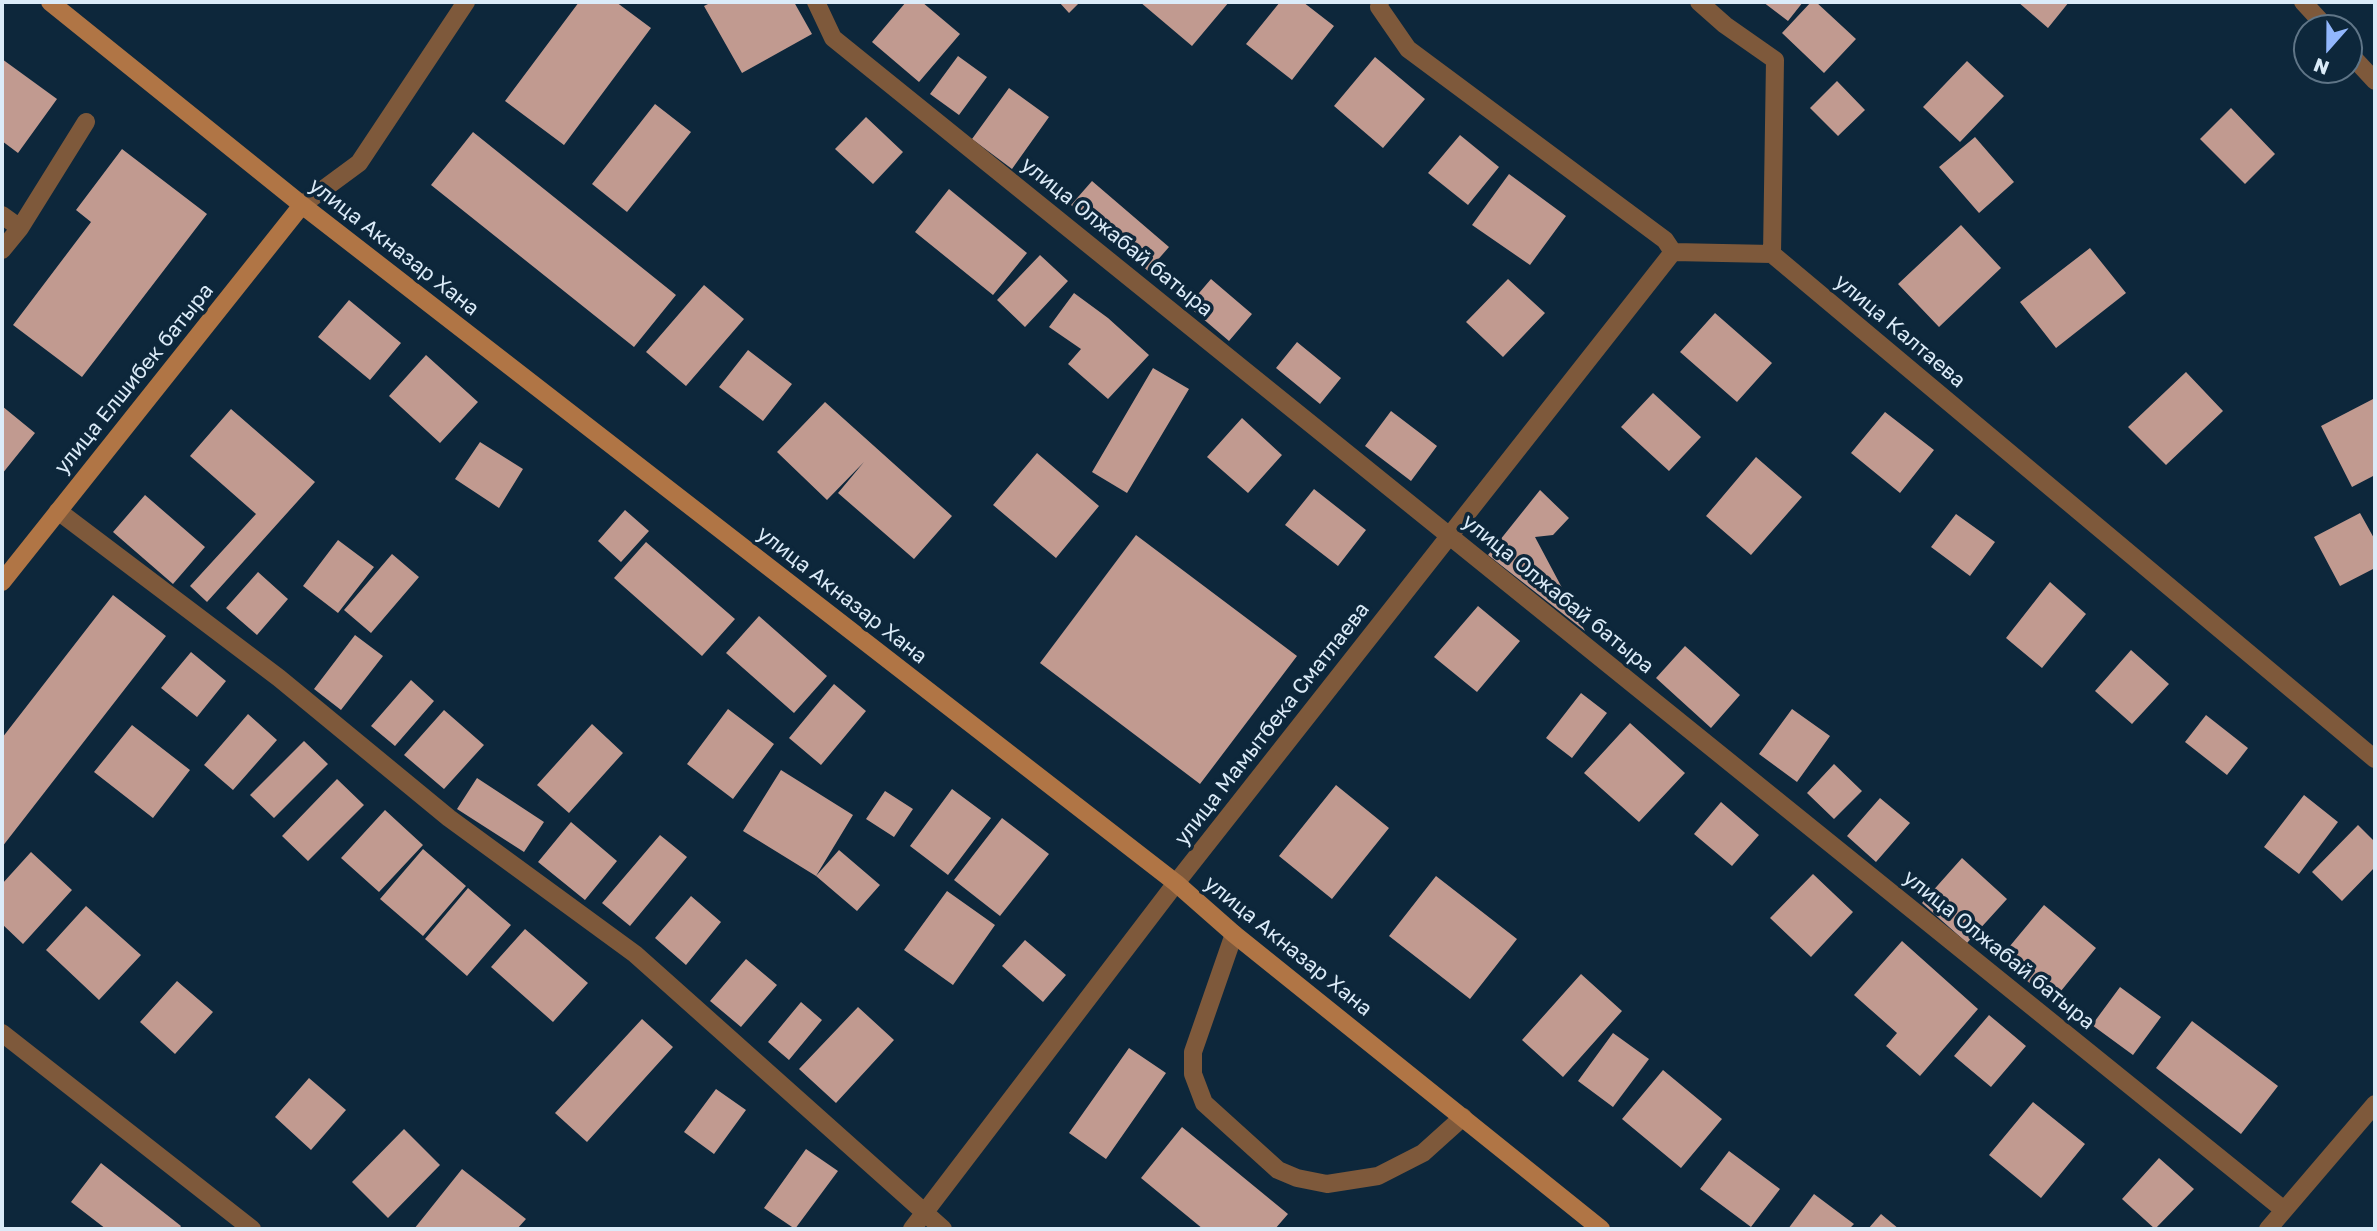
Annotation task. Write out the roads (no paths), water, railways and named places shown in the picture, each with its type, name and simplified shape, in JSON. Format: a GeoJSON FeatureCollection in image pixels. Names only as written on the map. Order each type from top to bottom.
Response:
{"type":"FeatureCollection","features":[{"type":"Feature","properties":{"kind":"main road","name":"улица Акназар Хана"},"geometry":{"type":"LineString","coordinates":[[50,2],[302,205],[1176,883],[1234,934],[1601,1229]]}},
{"type":"Feature","properties":{"kind":"main road","name":"улица Елшибек батыра"},"geometry":{"type":"LineString","coordinates":[[2,582],[302,205]]}},
{"type":"Feature","properties":{"kind":"street"},"geometry":{"type":"LineString","coordinates":[[302,205],[359,163],[466,2]]}},
{"type":"Feature","properties":{"kind":"street","name":"улица Олжабай батыра"},"geometry":{"type":"LineString","coordinates":[[816,2],[833,38],[2284,1210]]}},
{"type":"Feature","properties":{"kind":"street"},"geometry":{"type":"LineString","coordinates":[[1380,2],[1379,7],[1408,49],[1665,240],[1673,252],[1772,254],[1775,60],[1725,25],[1699,2]]}},
{"type":"Feature","properties":{"kind":"street"},"geometry":{"type":"LineString","coordinates":[[2363,68],[2375,81]]}},
{"type":"Feature","properties":{"kind":"street"},"geometry":{"type":"LineString","coordinates":[[2,250],[20,228],[86,122]]}},
{"type":"Feature","properties":{"kind":"street"},"geometry":{"type":"LineString","coordinates":[[2,215],[20,228]]}},
{"type":"Feature","properties":{"kind":"street","name":"улица Мамытбека Сматлаева"},"geometry":{"type":"LineString","coordinates":[[918,1222],[1176,883],[1673,252]]}},
{"type":"Feature","properties":{"kind":"street","name":"улица Калтаева"},"geometry":{"type":"LineString","coordinates":[[1772,254],[2375,758]]}},
{"type":"Feature","properties":{"kind":"street"},"geometry":{"type":"LineString","coordinates":[[58,511],[279,678],[449,818],[635,954],[918,1222],[943,1229]]}},
{"type":"Feature","properties":{"kind":"street"},"geometry":{"type":"LineString","coordinates":[[1234,934],[1194,1052],[1194,1074],[1204,1102],[1278,1170],[1297,1178],[1327,1184],[1378,1176],[1423,1153],[1463,1117]]}},
{"type":"Feature","properties":{"kind":"street"},"geometry":{"type":"LineString","coordinates":[[2,1033],[246,1227]]}},
{"type":"Feature","properties":{"kind":"street"},"geometry":{"type":"LineString","coordinates":[[2268,1229],[2375,1104]]}}]}
